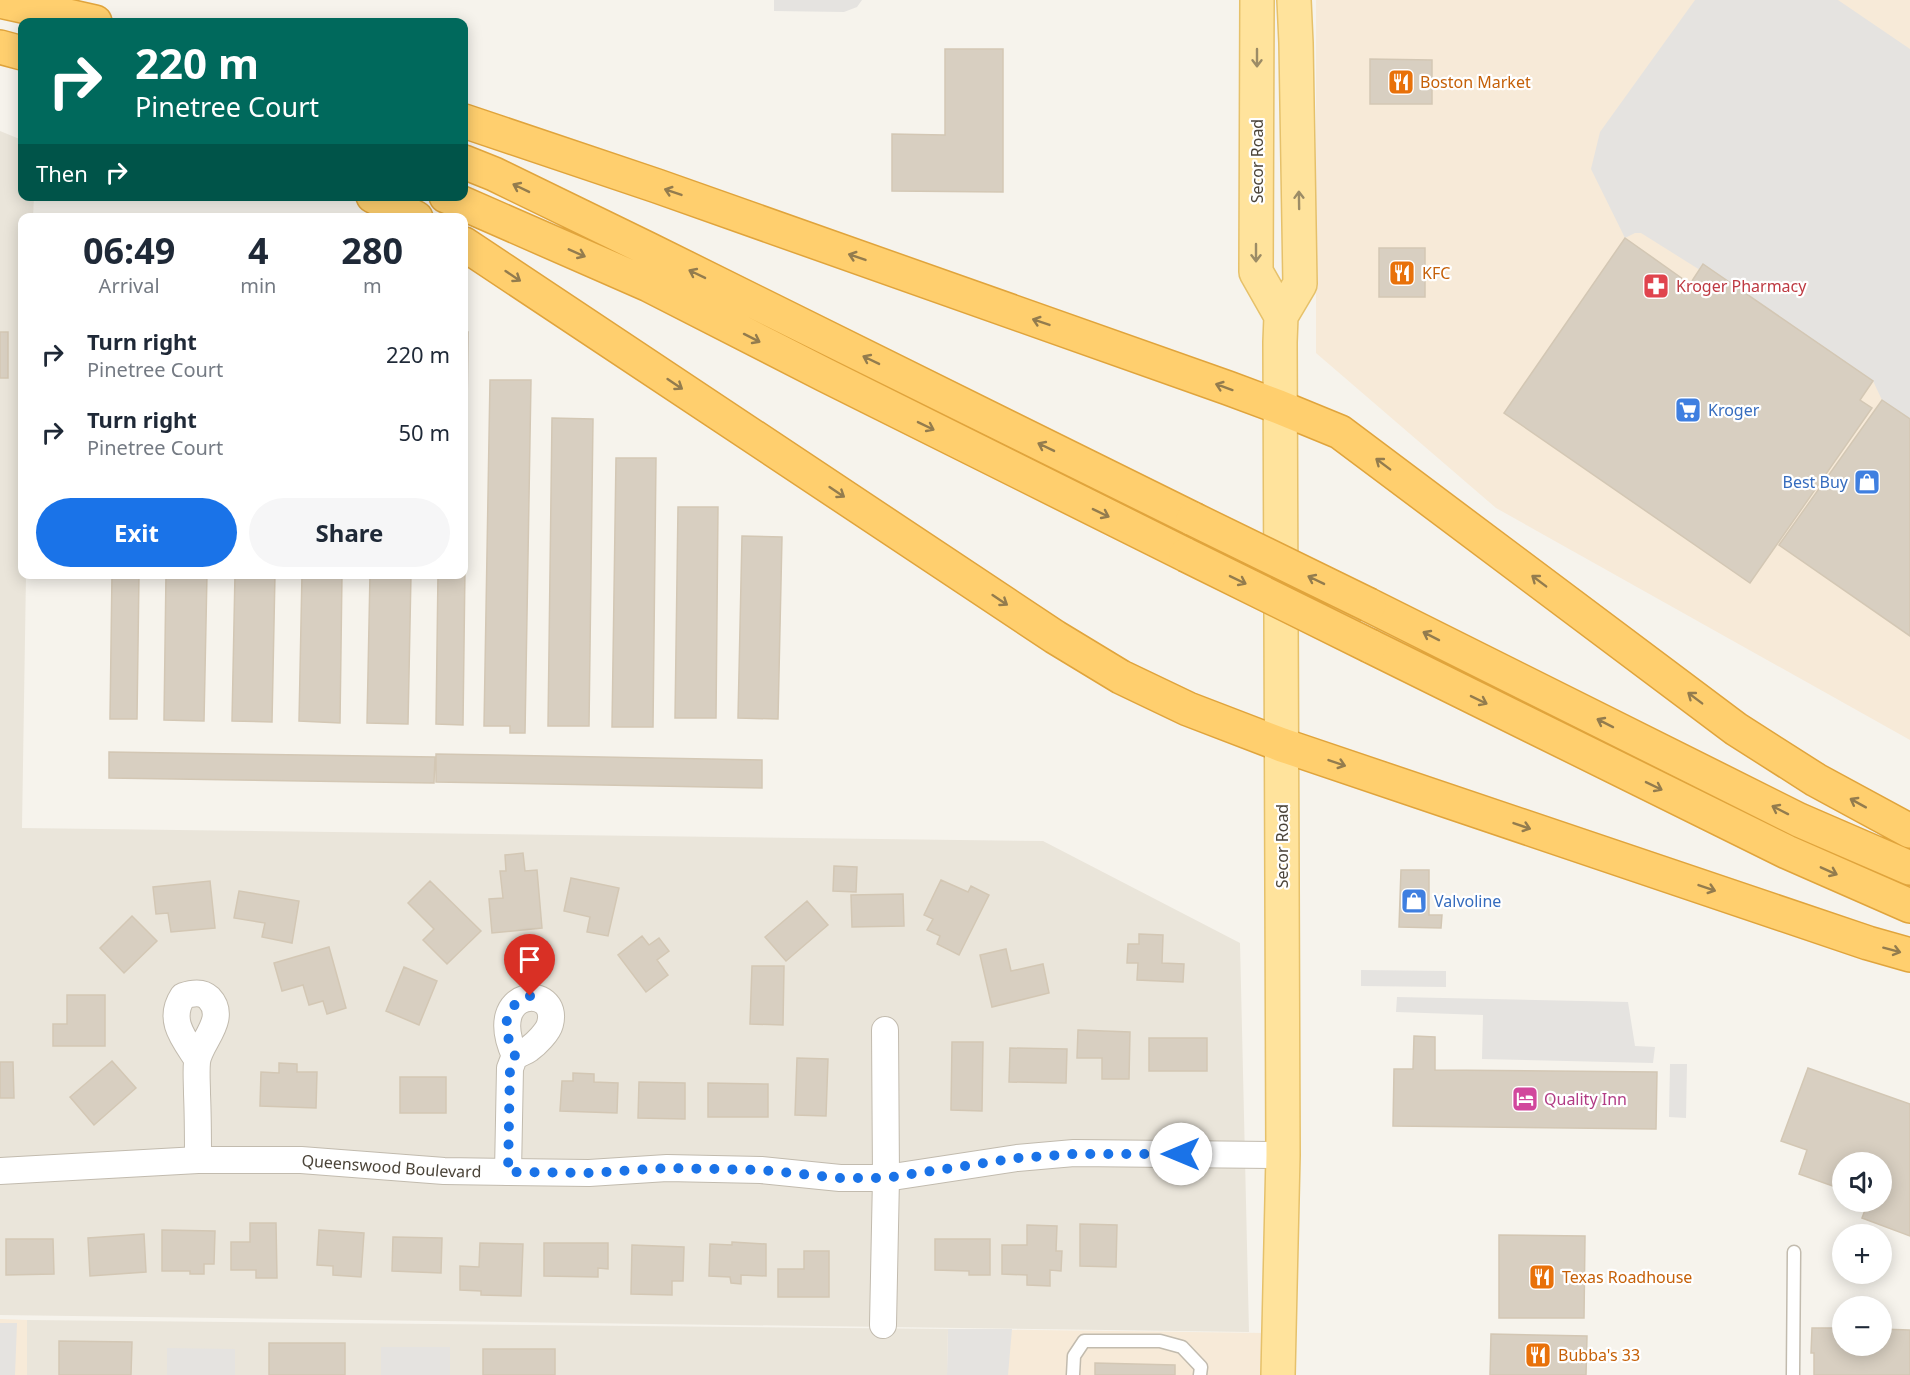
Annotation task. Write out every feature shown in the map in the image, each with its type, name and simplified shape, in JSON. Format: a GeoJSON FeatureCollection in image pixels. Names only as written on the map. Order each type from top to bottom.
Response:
{"type":"FeatureCollection","features":[{"type":"Feature","properties":{"kind":"highway"},"geometry":{"type":"LineString","coordinates":[[0,1],[77,18]]}},
{"type":"Feature","properties":{"kind":"highway"},"geometry":{"type":"LineString","coordinates":[[0,10],[33,18]]}},
{"type":"Feature","properties":{"kind":"highway"},"geometry":{"type":"LineString","coordinates":[[0,47],[18,52]]}},
{"type":"Feature","properties":{"kind":"highway"},"geometry":{"type":"LineString","coordinates":[[0,68],[18,73]]}},
{"type":"Feature","properties":{"kind":"highway"},"geometry":{"type":"LineString","coordinates":[[468,122],[657,186],[1280,406],[1340,432],[1736,729],[1816,780],[1910,831]]}},
{"type":"Feature","properties":{"kind":"highway"},"geometry":{"type":"LineString","coordinates":[[468,164],[648,249],[1799,820],[1910,868]]}},
{"type":"Feature","properties":{"kind":"highway"},"geometry":{"type":"LineString","coordinates":[[383,201],[406,213]]}},
{"type":"Feature","properties":{"kind":"highway"},"geometry":{"type":"LineString","coordinates":[[457,201],[649,285],[846,386],[1787,852],[1910,906]]}},
{"type":"Feature","properties":{"kind":"highway"},"geometry":{"type":"LineString","coordinates":[[468,247],[1045,630],[1121,677],[1188,709],[1282,745],[1910,955]]}},
{"type":"Feature","properties":{"kind":"main road","name":"Secor Road"},"geometry":{"type":"LineString","coordinates":[[1257,0],[1256,272],[1281,316],[1283,1155],[1278,1375]]}},
{"type":"Feature","properties":{"kind":"main road"},"geometry":{"type":"LineString","coordinates":[[1281,316],[1300,284],[1296,43],[1293,0]]}},
{"type":"Feature","properties":{"kind":"street"},"geometry":{"type":"LineString","coordinates":[[883,1326],[886,1178],[885,1030]]}},
{"type":"Feature","properties":{"kind":"street"},"geometry":{"type":"LineString","coordinates":[[508,1172],[510,1068],[515,1056]]}},
{"type":"Feature","properties":{"kind":"street"},"geometry":{"type":"LineString","coordinates":[[197,1059],[198,1160]]}},
{"type":"Feature","properties":{"kind":"street","name":"Queenswood Boulevard"},"geometry":{"type":"LineString","coordinates":[[0,1171],[198,1160],[301,1160],[444,1171],[589,1173],[667,1168],[761,1170],[840,1178],[886,1178],[1017,1158],[1074,1154],[1283,1155]]}},
{"type":"Feature","properties":{"kind":"lane"},"geometry":{"type":"LineString","coordinates":[[1793,1375],[1794,1252]]}},
{"type":"Feature","properties":{"kind":"lane"},"geometry":{"type":"LineString","coordinates":[[1073,1375],[1074,1356],[1084,1341],[1160,1341],[1182,1347],[1201,1368],[1200,1375]]}},
{"type":"Feature","properties":{"kind":"shaded area"},"geometry":{"type":"Polygon","coordinates":[[[774,0],[862,0],[857,7],[844,12],[774,11],[774,0]]]}},
{"type":"Feature","properties":{"kind":"shaded area"},"geometry":{"type":"Polygon","coordinates":[[[1316,0],[1910,0],[1910,740],[1496,508],[1316,353],[1316,0]]]}},
{"type":"Feature","properties":{"kind":"shaded area"},"geometry":{"type":"Polygon","coordinates":[[[1695,0],[1838,0],[1910,49],[1910,419],[1882,400],[1873,381],[1700,270],[1641,233],[1625,238],[1591,169],[1600,132],[1695,0]]]}},
{"type":"Feature","properties":{"kind":"shaded area"},"geometry":{"type":"Polygon","coordinates":[[[0,131],[18,138],[18,201],[34,201],[33,213],[18,213],[18,579],[26,579],[22,828],[1043,841],[1240,943],[1249,1332],[0,1315],[0,131]]]}},
{"type":"Feature","properties":{"kind":"shaded area"},"geometry":{"type":"Polygon","coordinates":[[[1361,970],[1446,971],[1446,987],[1361,986],[1361,970]]]}},
{"type":"Feature","properties":{"kind":"shaded area"},"geometry":{"type":"Polygon","coordinates":[[[1397,997],[1628,1002],[1635,1046],[1655,1047],[1653,1063],[1482,1059],[1483,1015],[1396,1012],[1397,997]]]}},
{"type":"Feature","properties":{"kind":"shaded area"},"geometry":{"type":"Polygon","coordinates":[[[1670,1064],[1687,1064],[1686,1118],[1669,1117],[1670,1064]]]}},
{"type":"Feature","properties":{"kind":"shaded area"},"geometry":{"type":"Polygon","coordinates":[[[0,1319],[27,1320],[27,1375],[0,1375],[0,1319]]]}},
{"type":"Feature","properties":{"kind":"shaded area"},"geometry":{"type":"Polygon","coordinates":[[[27,1320],[948,1329],[947,1375],[27,1375],[27,1320]]]}},
{"type":"Feature","properties":{"kind":"shaded area"},"geometry":{"type":"Polygon","coordinates":[[[0,1323],[17,1323],[15,1375],[0,1375],[0,1323]]]}},
{"type":"Feature","properties":{"kind":"shaded area"},"geometry":{"type":"Polygon","coordinates":[[[948,1329],[1265,1333],[1265,1375],[947,1375],[948,1329]]]}},
{"type":"Feature","properties":{"kind":"shaded area"},"geometry":{"type":"Polygon","coordinates":[[[948,1329],[1012,1329],[1008,1375],[947,1375],[948,1329]]]}},
{"type":"Feature","properties":{"kind":"shaded area"},"geometry":{"type":"Polygon","coordinates":[[[381,1347],[450,1347],[450,1375],[381,1375],[381,1347]]]}},
{"type":"Feature","properties":{"kind":"shaded area"},"geometry":{"type":"Polygon","coordinates":[[[167,1348],[235,1349],[235,1375],[167,1375],[167,1348]]]}},
{"type":"Feature","properties":{"kind":"building"},"geometry":{"type":"Polygon","coordinates":[[[945,49],[1003,49],[1003,192],[892,191],[892,134],[945,135],[945,49]]]}},
{"type":"Feature","properties":{"kind":"building","name":"Boston Market"},"geometry":{"type":"Polygon","coordinates":[[[1370,59],[1432,60],[1432,104],[1370,104],[1370,59]]]}},
{"type":"Feature","properties":{"kind":"building","name":"Kroger"},"geometry":{"type":"Polygon","coordinates":[[[1625,238],[1690,284],[1703,264],[1873,381],[1860,400],[1872,408],[1750,583],[1504,413],[1625,238]]]}},
{"type":"Feature","properties":{"kind":"building","name":"KFC"},"geometry":{"type":"Polygon","coordinates":[[[1379,248],[1425,248],[1425,297],[1379,297],[1379,248]]]}},
{"type":"Feature","properties":{"kind":"building"},"geometry":{"type":"Polygon","coordinates":[[[0,332],[8,332],[8,378],[0,378],[0,332]]]}},
{"type":"Feature","properties":{"kind":"building"},"geometry":{"type":"Polygon","coordinates":[[[490,380],[531,380],[525,733],[510,733],[510,726],[484,726],[490,380]]]}},
{"type":"Feature","properties":{"kind":"building","name":"Best Buy"},"geometry":{"type":"Polygon","coordinates":[[[1882,400],[1910,419],[1910,636],[1779,545],[1882,400]]]}},
{"type":"Feature","properties":{"kind":"building"},"geometry":{"type":"Polygon","coordinates":[[[552,418],[593,419],[589,726],[548,726],[552,418]]]}},
{"type":"Feature","properties":{"kind":"building"},"geometry":{"type":"Polygon","coordinates":[[[616,458],[656,458],[653,727],[612,727],[616,458]]]}},
{"type":"Feature","properties":{"kind":"building"},"geometry":{"type":"Polygon","coordinates":[[[678,507],[718,507],[716,718],[675,718],[678,507]]]}},
{"type":"Feature","properties":{"kind":"building"},"geometry":{"type":"Polygon","coordinates":[[[742,536],[782,537],[778,719],[738,718],[742,536]]]}},
{"type":"Feature","properties":{"kind":"building"},"geometry":{"type":"Polygon","coordinates":[[[112,579],[139,579],[137,719],[110,719],[112,579]]]}},
{"type":"Feature","properties":{"kind":"building"},"geometry":{"type":"Polygon","coordinates":[[[166,579],[207,579],[204,721],[164,720],[166,579]]]}},
{"type":"Feature","properties":{"kind":"building"},"geometry":{"type":"Polygon","coordinates":[[[235,579],[275,579],[272,722],[232,721],[235,579]]]}},
{"type":"Feature","properties":{"kind":"building"},"geometry":{"type":"Polygon","coordinates":[[[302,579],[342,579],[340,723],[299,721],[302,579]]]}},
{"type":"Feature","properties":{"kind":"building"},"geometry":{"type":"Polygon","coordinates":[[[370,579],[411,579],[408,724],[367,723],[370,579]]]}},
{"type":"Feature","properties":{"kind":"building"},"geometry":{"type":"Polygon","coordinates":[[[438,579],[465,579],[463,725],[436,724],[438,579]]]}},
{"type":"Feature","properties":{"kind":"building"},"geometry":{"type":"Polygon","coordinates":[[[109,752],[435,757],[434,783],[109,778],[109,752]]]}},
{"type":"Feature","properties":{"kind":"building"},"geometry":{"type":"Polygon","coordinates":[[[436,754],[762,760],[762,788],[436,782],[436,754]]]}},
{"type":"Feature","properties":{"kind":"building"},"geometry":{"type":"Polygon","coordinates":[[[523,853],[525,871],[537,870],[542,928],[492,933],[489,899],[503,898],[500,871],[506,871],[505,855],[523,853]]]}},
{"type":"Feature","properties":{"kind":"building"},"geometry":{"type":"Polygon","coordinates":[[[834,866],[857,867],[856,892],[833,891],[834,866]]]}},
{"type":"Feature","properties":{"kind":"building","name":"Valvoline"},"geometry":{"type":"Polygon","coordinates":[[[1401,870],[1429,870],[1429,915],[1442,915],[1441,928],[1399,927],[1401,870]]]}},
{"type":"Feature","properties":{"kind":"building"},"geometry":{"type":"Polygon","coordinates":[[[571,878],[619,888],[608,936],[587,932],[590,917],[564,911],[571,878]]]}},
{"type":"Feature","properties":{"kind":"building"},"geometry":{"type":"Polygon","coordinates":[[[941,880],[968,892],[971,886],[989,895],[959,955],[937,944],[940,936],[927,930],[933,919],[924,915],[941,880]]]}},
{"type":"Feature","properties":{"kind":"building"},"geometry":{"type":"Polygon","coordinates":[[[210,881],[215,928],[171,932],[168,913],[156,914],[153,887],[210,881]]]}},
{"type":"Feature","properties":{"kind":"building"},"geometry":{"type":"Polygon","coordinates":[[[430,881],[481,931],[447,964],[423,940],[434,929],[408,903],[430,881]]]}},
{"type":"Feature","properties":{"kind":"building"},"geometry":{"type":"Polygon","coordinates":[[[239,891],[299,901],[292,943],[262,937],[265,923],[234,918],[239,891]]]}},
{"type":"Feature","properties":{"kind":"building"},"geometry":{"type":"Polygon","coordinates":[[[903,894],[904,926],[852,927],[851,895],[903,894]]]}},
{"type":"Feature","properties":{"kind":"building"},"geometry":{"type":"Polygon","coordinates":[[[807,901],[828,925],[786,961],[765,937],[807,901]]]}},
{"type":"Feature","properties":{"kind":"building"},"geometry":{"type":"Polygon","coordinates":[[[132,916],[157,941],[124,973],[100,948],[132,916]]]}},
{"type":"Feature","properties":{"kind":"building"},"geometry":{"type":"Polygon","coordinates":[[[1139,934],[1163,935],[1162,963],[1184,964],[1183,982],[1137,980],[1138,963],[1127,963],[1128,944],[1139,944],[1139,934]]]}},
{"type":"Feature","properties":{"kind":"building"},"geometry":{"type":"Polygon","coordinates":[[[642,936],[649,945],[659,938],[669,951],[657,960],[668,975],[646,992],[618,955],[642,936]]]}},
{"type":"Feature","properties":{"kind":"building"},"geometry":{"type":"Polygon","coordinates":[[[329,947],[346,1008],[327,1014],[323,1001],[309,1005],[303,985],[282,991],[274,963],[329,947]]]}},
{"type":"Feature","properties":{"kind":"building"},"geometry":{"type":"Polygon","coordinates":[[[1006,949],[1011,971],[1043,964],[1049,993],[992,1007],[980,955],[1006,949]]]}},
{"type":"Feature","properties":{"kind":"building"},"geometry":{"type":"Polygon","coordinates":[[[752,966],[784,966],[783,1025],[750,1024],[752,966]]]}},
{"type":"Feature","properties":{"kind":"building"},"geometry":{"type":"Polygon","coordinates":[[[404,967],[437,981],[419,1025],[386,1011],[404,967]]]}},
{"type":"Feature","properties":{"kind":"building"},"geometry":{"type":"Polygon","coordinates":[[[67,995],[105,995],[105,1046],[53,1046],[53,1024],[67,1024],[67,995]]]}},
{"type":"Feature","properties":{"kind":"building"},"geometry":{"type":"Polygon","coordinates":[[[1078,1030],[1130,1032],[1129,1079],[1102,1079],[1102,1058],[1077,1058],[1078,1030]]]}},
{"type":"Feature","properties":{"kind":"building","name":"Quality Inn"},"geometry":{"type":"Polygon","coordinates":[[[1414,1036],[1435,1037],[1435,1070],[1657,1072],[1656,1129],[1393,1126],[1394,1069],[1413,1069],[1414,1036]]]}},
{"type":"Feature","properties":{"kind":"building"},"geometry":{"type":"Polygon","coordinates":[[[1149,1038],[1207,1038],[1207,1071],[1149,1071],[1149,1038]]]}},
{"type":"Feature","properties":{"kind":"building"},"geometry":{"type":"Polygon","coordinates":[[[952,1042],[983,1042],[982,1111],[951,1110],[952,1042]]]}},
{"type":"Feature","properties":{"kind":"building"},"geometry":{"type":"Polygon","coordinates":[[[1010,1048],[1067,1049],[1066,1083],[1009,1082],[1010,1048]]]}},
{"type":"Feature","properties":{"kind":"building"},"geometry":{"type":"Polygon","coordinates":[[[797,1058],[828,1059],[826,1116],[795,1115],[797,1058]]]}},
{"type":"Feature","properties":{"kind":"building"},"geometry":{"type":"Polygon","coordinates":[[[112,1061],[136,1088],[94,1125],[70,1097],[112,1061]]]}},
{"type":"Feature","properties":{"kind":"building"},"geometry":{"type":"Polygon","coordinates":[[[0,1062],[13,1062],[14,1098],[0,1098],[0,1062]]]}},
{"type":"Feature","properties":{"kind":"building"},"geometry":{"type":"Polygon","coordinates":[[[279,1063],[297,1064],[297,1072],[317,1072],[316,1108],[260,1106],[261,1072],[279,1073],[279,1063]]]}},
{"type":"Feature","properties":{"kind":"building"},"geometry":{"type":"Polygon","coordinates":[[[1808,1068],[1910,1104],[1910,1236],[1892,1229],[1892,1224],[1878,1224],[1862,1218],[1864,1212],[1892,1212],[1892,1152],[1832,1152],[1832,1186],[1799,1174],[1807,1150],[1781,1141],[1808,1068]]]}},
{"type":"Feature","properties":{"kind":"building"},"geometry":{"type":"Polygon","coordinates":[[[573,1073],[594,1074],[594,1082],[618,1083],[617,1113],[560,1111],[562,1081],[573,1081],[573,1073]]]}},
{"type":"Feature","properties":{"kind":"building"},"geometry":{"type":"Polygon","coordinates":[[[400,1077],[446,1077],[446,1113],[400,1113],[400,1077]]]}},
{"type":"Feature","properties":{"kind":"building"},"geometry":{"type":"Polygon","coordinates":[[[639,1082],[685,1083],[685,1119],[638,1118],[639,1082]]]}},
{"type":"Feature","properties":{"kind":"building"},"geometry":{"type":"Polygon","coordinates":[[[708,1083],[768,1084],[768,1117],[708,1117],[708,1083]]]}},
{"type":"Feature","properties":{"kind":"building"},"geometry":{"type":"Polygon","coordinates":[[[250,1223],[276,1223],[277,1278],[256,1278],[256,1270],[231,1270],[231,1242],[250,1242],[250,1223]]]}},
{"type":"Feature","properties":{"kind":"building"},"geometry":{"type":"Polygon","coordinates":[[[1080,1224],[1117,1225],[1116,1267],[1080,1266],[1080,1224]]]}},
{"type":"Feature","properties":{"kind":"building"},"geometry":{"type":"Polygon","coordinates":[[[1027,1225],[1057,1226],[1056,1251],[1062,1251],[1061,1271],[1050,1270],[1050,1286],[1027,1285],[1027,1275],[1002,1274],[1002,1245],[1027,1245],[1027,1225]]]}},
{"type":"Feature","properties":{"kind":"building"},"geometry":{"type":"Polygon","coordinates":[[[162,1230],[215,1231],[214,1264],[204,1264],[204,1274],[190,1274],[190,1271],[162,1271],[162,1230]]]}},
{"type":"Feature","properties":{"kind":"building"},"geometry":{"type":"Polygon","coordinates":[[[319,1230],[364,1233],[361,1277],[333,1275],[333,1266],[317,1265],[319,1230]]]}},
{"type":"Feature","properties":{"kind":"building"},"geometry":{"type":"Polygon","coordinates":[[[144,1234],[146,1272],[90,1276],[88,1238],[144,1234]]]}},
{"type":"Feature","properties":{"kind":"building","name":"Texas Roadhouse"},"geometry":{"type":"Polygon","coordinates":[[[1499,1235],[1585,1236],[1584,1318],[1499,1318],[1499,1235]]]}},
{"type":"Feature","properties":{"kind":"building"},"geometry":{"type":"Polygon","coordinates":[[[393,1237],[442,1238],[441,1273],[392,1271],[393,1237]]]}},
{"type":"Feature","properties":{"kind":"building"},"geometry":{"type":"Polygon","coordinates":[[[6,1239],[53,1239],[54,1274],[6,1275],[6,1239]]]}},
{"type":"Feature","properties":{"kind":"building"},"geometry":{"type":"Polygon","coordinates":[[[935,1239],[990,1239],[990,1275],[969,1275],[969,1271],[935,1270],[935,1239]]]}},
{"type":"Feature","properties":{"kind":"building"},"geometry":{"type":"Polygon","coordinates":[[[732,1242],[766,1244],[766,1276],[741,1275],[741,1284],[731,1283],[730,1277],[709,1276],[710,1244],[732,1245],[732,1242]]]}},
{"type":"Feature","properties":{"kind":"building"},"geometry":{"type":"Polygon","coordinates":[[[480,1243],[523,1244],[521,1296],[481,1295],[481,1291],[460,1290],[460,1266],[479,1267],[480,1243]]]}},
{"type":"Feature","properties":{"kind":"building"},"geometry":{"type":"Polygon","coordinates":[[[544,1243],[608,1243],[608,1269],[598,1268],[598,1277],[544,1276],[544,1243]]]}},
{"type":"Feature","properties":{"kind":"building"},"geometry":{"type":"Polygon","coordinates":[[[632,1245],[684,1247],[683,1281],[672,1281],[672,1295],[631,1294],[632,1245]]]}},
{"type":"Feature","properties":{"kind":"building"},"geometry":{"type":"Polygon","coordinates":[[[804,1251],[829,1251],[829,1297],[778,1297],[778,1269],[804,1269],[804,1251]]]}},
{"type":"Feature","properties":{"kind":"building"},"geometry":{"type":"Polygon","coordinates":[[[1812,1328],[1832,1328],[1832,1356],[1892,1356],[1892,1329],[1910,1330],[1910,1375],[1814,1375],[1814,1353],[1811,1353],[1812,1328]]]}},
{"type":"Feature","properties":{"kind":"building","name":"Bubba's 33"},"geometry":{"type":"Polygon","coordinates":[[[1491,1334],[1587,1336],[1586,1375],[1490,1375],[1491,1334]]]}},
{"type":"Feature","properties":{"kind":"building"},"geometry":{"type":"Polygon","coordinates":[[[59,1341],[132,1342],[131,1375],[59,1375],[59,1341]]]}},
{"type":"Feature","properties":{"kind":"building"},"geometry":{"type":"Polygon","coordinates":[[[269,1343],[345,1343],[345,1375],[269,1375],[269,1343]]]}},
{"type":"Feature","properties":{"kind":"building"},"geometry":{"type":"Polygon","coordinates":[[[483,1349],[555,1349],[555,1375],[483,1375],[483,1349]]]}},
{"type":"Feature","properties":{"kind":"building"},"geometry":{"type":"Polygon","coordinates":[[[1095,1363],[1175,1365],[1175,1375],[1095,1375],[1095,1363]]]}},
{"type":"Feature","properties":{"kind":"place","name":"Boston Market"},"geometry":{"type":"Point","coordinates":[1401,82]}},
{"type":"Feature","properties":{"kind":"place","name":"KFC"},"geometry":{"type":"Point","coordinates":[1402,273]}},
{"type":"Feature","properties":{"kind":"place","name":"Kroger Pharmacy"},"geometry":{"type":"Point","coordinates":[1656,286]}},
{"type":"Feature","properties":{"kind":"place","name":"Kroger"},"geometry":{"type":"Point","coordinates":[1688,410]}},
{"type":"Feature","properties":{"kind":"place","name":"Best Buy"},"geometry":{"type":"Point","coordinates":[1867,482]}},
{"type":"Feature","properties":{"kind":"place","name":"Valvoline"},"geometry":{"type":"Point","coordinates":[1414,901]}},
{"type":"Feature","properties":{"kind":"place","name":"Quality Inn"},"geometry":{"type":"Point","coordinates":[1525,1099]}},
{"type":"Feature","properties":{"kind":"place","name":"Texas Roadhouse"},"geometry":{"type":"Point","coordinates":[1542,1277]}},
{"type":"Feature","properties":{"kind":"place","name":"Bubba's 33"},"geometry":{"type":"Point","coordinates":[1538,1355]}},
{"type":"Feature","properties":{"kind":"route"},"geometry":{"type":"LineString","coordinates":[[530,996],[520,1000],[511,1008],[507,1018],[508,1040],[515,1056],[510,1068],[508,1172],[589,1173],[667,1168],[761,1170],[840,1178],[886,1178],[1017,1158],[1074,1154],[1181,1154]]}}]}
